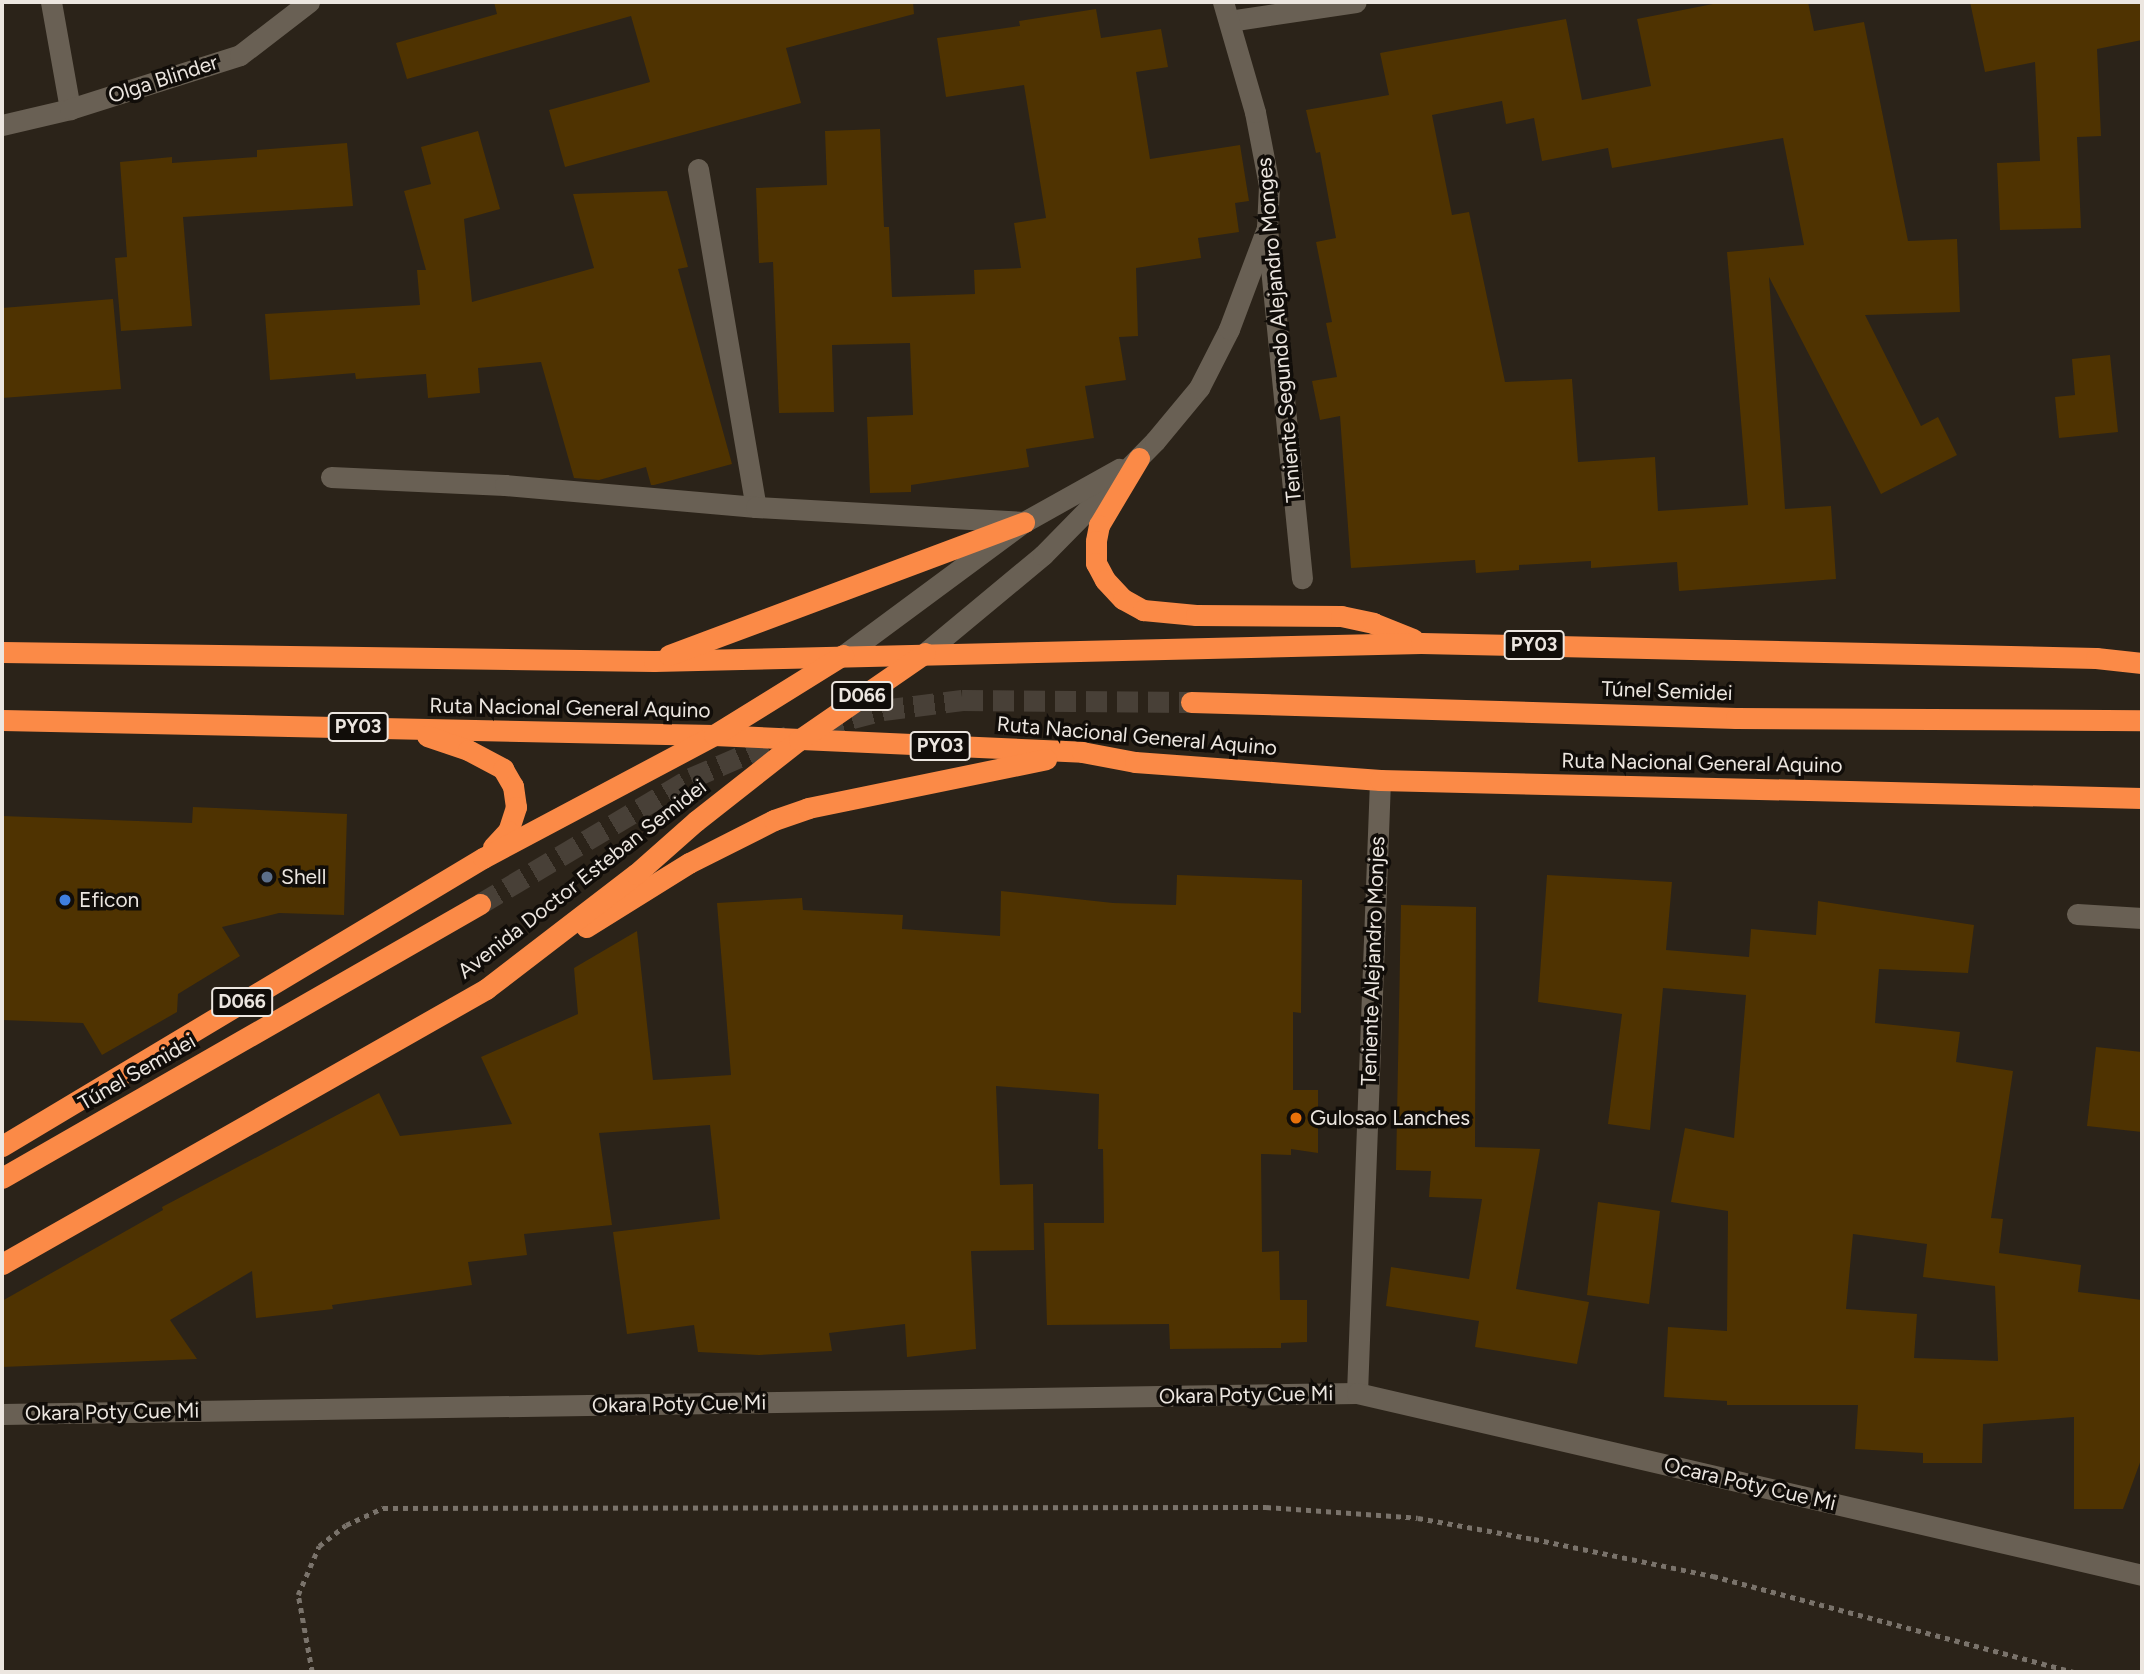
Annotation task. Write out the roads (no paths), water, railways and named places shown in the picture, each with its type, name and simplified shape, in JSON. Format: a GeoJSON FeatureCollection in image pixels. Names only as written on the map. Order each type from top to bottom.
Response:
{"type":"FeatureCollection","features":[{"type":"Feature","properties":{"kind":"highway"},"geometry":{"type":"LineString","coordinates":[[1139,458],[1100,525],[1096,541],[1096,563],[1105,579],[1123,599],[1143,610],[1196,615],[1341,616],[1373,623],[1421,643]]}},
{"type":"Feature","properties":{"kind":"highway"},"geometry":{"type":"LineString","coordinates":[[654,661],[1024,522]]}},
{"type":"Feature","properties":{"kind":"highway","name":"PY03"},"geometry":{"type":"LineString","coordinates":[[2,652],[654,661],[1421,643],[2096,659],[2142,663]]}},
{"type":"Feature","properties":{"kind":"highway","name":"Avenida Doctor Esteban Semidei"},"geometry":{"type":"LineString","coordinates":[[2,1264],[486,989],[636,874],[696,821],[799,740],[925,653]]}},
{"type":"Feature","properties":{"kind":"highway","name":"Avenida Doctor Esteban Semidei"},"geometry":{"type":"LineString","coordinates":[[714,735],[844,655]]}},
{"type":"Feature","properties":{"kind":"highway","name":"Túnel Semidei"},"geometry":{"type":"LineString","coordinates":[[1191,702],[1736,718],[2142,720]]}},
{"type":"Feature","properties":{"kind":"highway","name":"Ruta Nacional General Aquino"},"geometry":{"type":"LineString","coordinates":[[2,720],[714,735],[1082,752],[1135,762],[1380,780],[2142,798]]}},
{"type":"Feature","properties":{"kind":"highway"},"geometry":{"type":"LineString","coordinates":[[402,728],[468,750],[503,769],[513,786],[516,807],[508,831],[482,858]]}},
{"type":"Feature","properties":{"kind":"highway","name":"D066"},"geometry":{"type":"LineString","coordinates":[[2,1146],[482,858],[714,735]]}},
{"type":"Feature","properties":{"kind":"highway"},"geometry":{"type":"LineString","coordinates":[[486,989],[689,863],[774,820],[835,803],[1082,752]]}},
{"type":"Feature","properties":{"kind":"highway","name":"Túnel Semidei"},"geometry":{"type":"LineString","coordinates":[[2,1178],[480,904]]}},
{"type":"Feature","properties":{"kind":"street"},"geometry":{"type":"LineString","coordinates":[[51,2],[70,109]]}},
{"type":"Feature","properties":{"kind":"street","name":"Olga Blinder"},"geometry":{"type":"LineString","coordinates":[[2,125],[70,109],[240,55],[309,2]]}},
{"type":"Feature","properties":{"kind":"street"},"geometry":{"type":"LineString","coordinates":[[1226,12],[1356,2]]}},
{"type":"Feature","properties":{"kind":"street","name":"Teniente Segundo Alejandro Monges"},"geometry":{"type":"LineString","coordinates":[[1226,12],[1255,112],[1269,185],[1266,228],[1303,578]]}},
{"type":"Feature","properties":{"kind":"street"},"geometry":{"type":"LineString","coordinates":[[698,169],[756,508]]}},
{"type":"Feature","properties":{"kind":"street","name":"Avenida Doctor Esteban Semidei"},"geometry":{"type":"LineString","coordinates":[[925,653],[1043,555],[1139,458],[1199,388],[1229,329],[1266,228]]}},
{"type":"Feature","properties":{"kind":"street","name":"Avenida Doctor Esteban Semidei"},"geometry":{"type":"LineString","coordinates":[[844,655],[1024,522],[1139,458]]}},
{"type":"Feature","properties":{"kind":"street"},"geometry":{"type":"LineString","coordinates":[[331,477],[505,485],[756,508],[1024,522]]}},
{"type":"Feature","properties":{"kind":"street","name":"Teniente Alejandro Monjes"},"geometry":{"type":"LineString","coordinates":[[1357,1393],[1380,780]]}},
{"type":"Feature","properties":{"kind":"street"},"geometry":{"type":"LineString","coordinates":[[2077,914],[2142,918]]}},
{"type":"Feature","properties":{"kind":"street","name":"Okara Poty Cue Mi"},"geometry":{"type":"LineString","coordinates":[[2,1414],[1357,1393]]}},
{"type":"Feature","properties":{"kind":"street","name":"Ocara Poty Cue Mi"},"geometry":{"type":"LineString","coordinates":[[1357,1393],[2142,1575]]}},
{"type":"Feature","properties":{"kind":"tunnel"},"geometry":{"type":"LineString","coordinates":[[822,726],[883,710],[962,700],[1191,702]]}},
{"type":"Feature","properties":{"kind":"tunnel"},"geometry":{"type":"LineString","coordinates":[[480,904],[691,778],[788,736]]}},
{"type":"Feature","properties":{"kind":"place","name":"Shell"},"geometry":{"type":"Point","coordinates":[267,877]}},
{"type":"Feature","properties":{"kind":"place","name":"Eficon"},"geometry":{"type":"Point","coordinates":[65,900]}},
{"type":"Feature","properties":{"kind":"place","name":"Gulosao Lanches"},"geometry":{"type":"Point","coordinates":[1296,1118]}}]}
